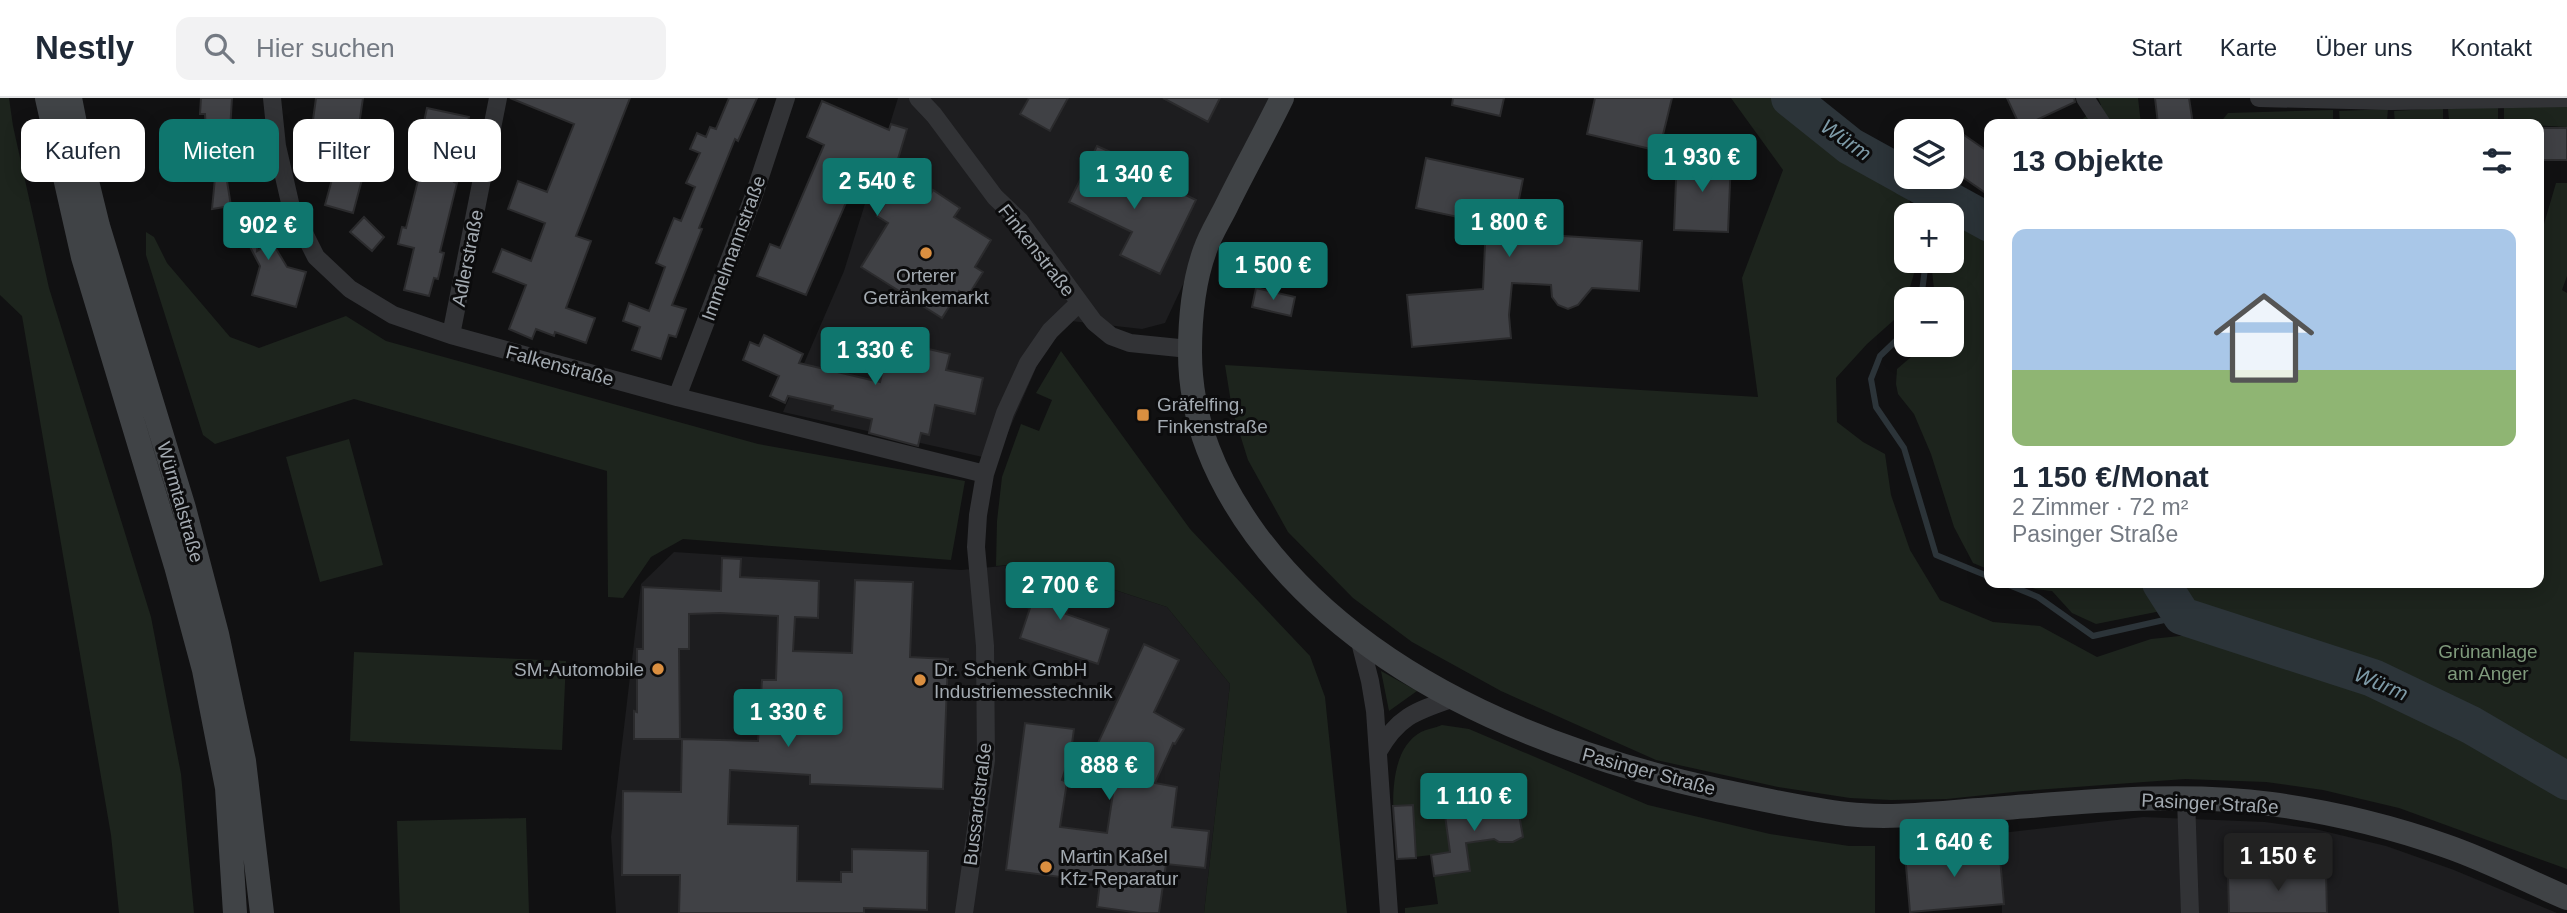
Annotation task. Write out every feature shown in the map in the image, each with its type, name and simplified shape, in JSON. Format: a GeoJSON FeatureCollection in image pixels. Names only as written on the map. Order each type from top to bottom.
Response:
{"type":"FeatureCollection","features":[{"type":"Feature","properties":{"kind":"main road","name":"Würmtalstraße"},"geometry":{"type":"LineString","coordinates":[[47,98],[83,257],[172,552],[204,670],[228,788],[235,913]]}},
{"type":"Feature","properties":{"kind":"main road","name":"Würmtalstraße"},"geometry":{"type":"LineString","coordinates":[[70,98],[98,226],[184,508],[218,635],[244,761],[262,913]]}},
{"type":"Feature","properties":{"kind":"main road","name":"Pasinger Straße"},"geometry":{"type":"LineString","coordinates":[[1282,98],[1205,249],[1194,302],[1189,349],[1191,384],[1200,431],[1239,511],[1269,552],[1302,587],[1359,638],[1454,698],[1569,749],[1654,776],[1775,803],[1850,815],[1906,816],[2134,799],[2266,803],[2394,829],[2450,847],[2567,898]]}},
{"type":"Feature","properties":{"kind":"street","name":"Falkenstraße"},"geometry":{"type":"LineString","coordinates":[[272,98],[277,146],[291,207],[316,257],[350,289],[393,315],[451,335],[677,397],[985,474]]}},
{"type":"Feature","properties":{"kind":"street","name":"Adlerstraße"},"geometry":{"type":"LineString","coordinates":[[451,335],[498,98]]}},
{"type":"Feature","properties":{"kind":"street","name":"Immelmannstraße"},"geometry":{"type":"LineString","coordinates":[[677,397],[753,198],[786,98]]}},
{"type":"Feature","properties":{"kind":"street","name":"Finkenstraße"},"geometry":{"type":"LineString","coordinates":[[918,98],[934,115],[995,197],[1020,221],[1094,322],[1111,336],[1130,343],[1189,349]]}},
{"type":"Feature","properties":{"kind":"street"},"geometry":{"type":"LineString","coordinates":[[2085,98],[2099,119]]}},
{"type":"Feature","properties":{"kind":"street"},"geometry":{"type":"LineString","coordinates":[[2259,98],[2391,101],[2567,98]]}},
{"type":"Feature","properties":{"kind":"street","name":"Bussardstraße"},"geometry":{"type":"LineString","coordinates":[[964,913],[986,760],[985,646],[976,547],[985,474],[1005,413],[1028,362],[1050,331],[1079,303]]}},
{"type":"Feature","properties":{"kind":"street"},"geometry":{"type":"LineString","coordinates":[[1359,638],[1370,681],[1378,752],[1389,913]]}},
{"type":"Feature","properties":{"kind":"street"},"geometry":{"type":"LineString","coordinates":[[1378,752],[1389,732],[1408,717],[1454,698]]}},
{"type":"Feature","properties":{"kind":"street"},"geometry":{"type":"LineString","coordinates":[[2186,799],[2190,913]]}},
{"type":"Feature","properties":{"kind":"shaded area"},"geometry":{"type":"Polygon","coordinates":[[[898,98],[1270,98],[1165,323],[1142,329],[1071,321],[1042,354],[996,460],[783,412],[844,271],[898,98]]]}},
{"type":"Feature","properties":{"kind":"shaded area"},"geometry":{"type":"Polygon","coordinates":[[[674,552],[961,570],[1032,563],[1167,607],[1230,684],[1204,913],[616,913],[611,837],[641,584],[674,552]]]}},
{"type":"Feature","properties":{"kind":"shaded area"},"geometry":{"type":"Polygon","coordinates":[[[2143,817],[2265,822],[2315,829],[2386,846],[2454,870],[2557,913],[2002,913],[2002,833],[2143,817]]]}},
{"type":"Feature","properties":{"kind":"green space"},"geometry":{"type":"Polygon","coordinates":[[[0,98],[9,98],[21,162],[21,182],[25,182],[49,288],[151,617],[181,774],[194,913],[119,913],[111,835],[22,316],[0,295],[0,98]]]}},
{"type":"Feature","properties":{"kind":"green space","name":"Grünanlage am Anger"},"geometry":{"type":"Polygon","coordinates":[[[1731,98],[1778,98],[1791,118],[1842,160],[1894,181],[1894,189],[1902,189],[1910,203],[1894,203],[1894,273],[1914,273],[1910,287],[1894,287],[1894,320],[1867,344],[1836,378],[1837,422],[1863,442],[1885,454],[1891,495],[1910,550],[1940,600],[1993,622],[2040,626],[2097,657],[2151,639],[2199,634],[2255,657],[2305,672],[2320,650],[2295,644],[2196,604],[2096,624],[2072,613],[2052,591],[2032,588],[2544,588],[2544,224],[2556,183],[2567,183],[2567,276],[2562,290],[2567,293],[2567,869],[2399,808],[2323,790],[2266,782],[2185,779],[1947,799],[1891,800],[1850,798],[1778,787],[1656,760],[1501,691],[1412,642],[1353,598],[1288,532],[1248,460],[1232,409],[1225,365],[1758,397],[1742,278],[1783,170],[1731,98]]]}},
{"type":"Feature","properties":{"kind":"green space"},"geometry":{"type":"Polygon","coordinates":[[[2098,98],[2138,98],[2140,119],[2083,119],[2101,105],[2098,98]]]}},
{"type":"Feature","properties":{"kind":"green space"},"geometry":{"type":"Polygon","coordinates":[[[2567,106],[2567,127],[2544,126],[2544,119],[2504,119],[2504,107],[2567,106]]]}},
{"type":"Feature","properties":{"kind":"green space"},"geometry":{"type":"Polygon","coordinates":[[[2498,107],[2498,119],[2449,119],[2448,109],[2498,107]]]}},
{"type":"Feature","properties":{"kind":"green space"},"geometry":{"type":"Polygon","coordinates":[[[2443,108],[2443,119],[2395,119],[2394,111],[2443,108]]]}},
{"type":"Feature","properties":{"kind":"green space"},"geometry":{"type":"Polygon","coordinates":[[[2388,109],[2387,119],[2340,119],[2339,111],[2388,109]]]}},
{"type":"Feature","properties":{"kind":"green space"},"geometry":{"type":"Polygon","coordinates":[[[2333,110],[2333,119],[2223,119],[2228,113],[2333,110]]]}},
{"type":"Feature","properties":{"kind":"green space"},"geometry":{"type":"Polygon","coordinates":[[[1929,194],[1940,203],[1923,203],[1922,196],[1929,194]]]}},
{"type":"Feature","properties":{"kind":"green space"},"geometry":{"type":"Polygon","coordinates":[[[1964,222],[1981,235],[1984,233],[1984,568],[1973,563],[1954,527],[1931,454],[1914,414],[1898,394],[1896,384],[1897,369],[1911,357],[1964,357],[1964,287],[1934,287],[1932,273],[1964,273],[1964,222]]]}},
{"type":"Feature","properties":{"kind":"green space"},"geometry":{"type":"Polygon","coordinates":[[[146,232],[154,237],[167,263],[230,337],[259,348],[346,316],[386,341],[758,444],[965,481],[951,560],[683,539],[651,557],[623,598],[608,597],[607,471],[354,399],[215,444],[203,435],[146,255],[146,232]]]}},
{"type":"Feature","properties":{"kind":"green space"},"geometry":{"type":"Polygon","coordinates":[[[1061,351],[1190,529],[1310,656],[1325,697],[1347,913],[1204,913],[1230,684],[1167,607],[1033,563],[996,566],[1002,477],[1021,424],[1039,431],[1052,400],[1036,393],[1061,351]]]}},
{"type":"Feature","properties":{"kind":"green space"},"geometry":{"type":"Polygon","coordinates":[[[349,439],[383,565],[320,582],[286,457],[349,439]]]}},
{"type":"Feature","properties":{"kind":"green space"},"geometry":{"type":"Polygon","coordinates":[[[354,652],[566,661],[562,750],[350,741],[354,652]]]}},
{"type":"Feature","properties":{"kind":"green space"},"geometry":{"type":"Polygon","coordinates":[[[1381,671],[1417,691],[1389,711],[1381,671]]]}},
{"type":"Feature","properties":{"kind":"green space"},"geometry":{"type":"Polygon","coordinates":[[[1442,725],[1469,729],[1648,805],[1770,834],[1849,846],[1875,846],[1875,913],[1405,913],[1405,908],[1438,904],[1431,855],[1397,859],[1393,809],[1396,772],[1409,742],[1421,732],[1442,725]]]}},
{"type":"Feature","properties":{"kind":"green space"},"geometry":{"type":"Polygon","coordinates":[[[526,818],[529,913],[400,913],[397,821],[526,818]]]}},
{"type":"Feature","properties":{"kind":"building"},"geometry":{"type":"Polygon","coordinates":[[[201,98],[232,98],[231,119],[205,119],[205,114],[200,114],[201,98]]]}},
{"type":"Feature","properties":{"kind":"building"},"geometry":{"type":"Polygon","coordinates":[[[316,98],[363,98],[360,119],[313,119],[316,98]]]}},
{"type":"Feature","properties":{"kind":"building"},"geometry":{"type":"Polygon","coordinates":[[[510,98],[630,98],[576,236],[591,241],[566,308],[595,318],[586,343],[555,332],[554,336],[536,329],[532,339],[509,329],[526,285],[493,272],[502,249],[531,261],[545,223],[508,209],[518,181],[547,192],[574,124],[510,98]]]}},
{"type":"Feature","properties":{"kind":"building"},"geometry":{"type":"Polygon","coordinates":[[[729,98],[757,98],[738,141],[735,139],[672,305],[686,309],[676,337],[669,335],[661,359],[632,350],[640,327],[623,321],[629,303],[649,311],[665,267],[656,263],[674,218],[681,221],[695,187],[686,183],[700,153],[690,149],[697,133],[706,137],[710,127],[716,129],[729,98]]]}},
{"type":"Feature","properties":{"kind":"building"},"geometry":{"type":"Polygon","coordinates":[[[1029,98],[1068,98],[1050,131],[1020,114],[1029,98]]]}},
{"type":"Feature","properties":{"kind":"building"},"geometry":{"type":"Polygon","coordinates":[[[1163,98],[1220,98],[1208,122],[1163,98]]]}},
{"type":"Feature","properties":{"kind":"building"},"geometry":{"type":"Polygon","coordinates":[[[1453,98],[1504,98],[1500,116],[1452,105],[1453,98]]]}},
{"type":"Feature","properties":{"kind":"building"},"geometry":{"type":"Polygon","coordinates":[[[1595,98],[1672,98],[1659,151],[1587,134],[1595,98]]]}},
{"type":"Feature","properties":{"kind":"building"},"geometry":{"type":"Polygon","coordinates":[[[2007,98],[2074,98],[2075,102],[2039,119],[2017,119],[2007,98]]]}},
{"type":"Feature","properties":{"kind":"building"},"geometry":{"type":"Polygon","coordinates":[[[2155,98],[2189,98],[2192,119],[2157,119],[2155,98]]]}},
{"type":"Feature","properties":{"kind":"building"},"geometry":{"type":"Polygon","coordinates":[[[822,101],[889,130],[891,124],[907,129],[892,179],[927,200],[933,190],[960,208],[954,217],[991,240],[975,267],[983,272],[968,296],[959,291],[942,318],[861,267],[888,223],[877,216],[884,205],[851,191],[806,295],[757,276],[770,244],[780,248],[824,145],[807,137],[822,101]]]}},
{"type":"Feature","properties":{"kind":"building"},"geometry":{"type":"Polygon","coordinates":[[[427,108],[469,117],[469,119],[425,119],[427,108]]]}},
{"type":"Feature","properties":{"kind":"building"},"geometry":{"type":"Polygon","coordinates":[[[2544,128],[2567,128],[2567,160],[2544,160],[2544,128]]]}},
{"type":"Feature","properties":{"kind":"building"},"geometry":{"type":"Polygon","coordinates":[[[1964,135],[1984,149],[1984,192],[1964,178],[1964,135]]]}},
{"type":"Feature","properties":{"kind":"building"},"geometry":{"type":"Polygon","coordinates":[[[1097,146],[1115,154],[1106,172],[1150,194],[1157,181],[1196,200],[1160,274],[1120,255],[1132,232],[1069,202],[1097,146]]]}},
{"type":"Feature","properties":{"kind":"building"},"geometry":{"type":"Polygon","coordinates":[[[1677,156],[1731,159],[1728,232],[1674,230],[1677,156]]]}},
{"type":"Feature","properties":{"kind":"building"},"geometry":{"type":"Polygon","coordinates":[[[1426,158],[1523,179],[1517,233],[1642,241],[1639,291],[1592,288],[1578,305],[1568,309],[1558,305],[1552,297],[1551,285],[1512,283],[1509,315],[1511,338],[1412,347],[1407,295],[1483,289],[1486,223],[1416,208],[1426,158]]]}},
{"type":"Feature","properties":{"kind":"building"},"geometry":{"type":"Polygon","coordinates":[[[215,182],[227,182],[231,206],[212,209],[215,182]]]}},
{"type":"Feature","properties":{"kind":"building"},"geometry":{"type":"Polygon","coordinates":[[[331,182],[361,182],[353,213],[325,205],[331,182]]]}},
{"type":"Feature","properties":{"kind":"building"},"geometry":{"type":"Polygon","coordinates":[[[418,182],[457,183],[440,252],[444,253],[438,279],[434,278],[429,296],[404,290],[414,248],[398,244],[402,227],[406,228],[418,182]]]}},
{"type":"Feature","properties":{"kind":"building"},"geometry":{"type":"Polygon","coordinates":[[[232,208],[261,211],[257,251],[272,242],[287,267],[306,272],[296,307],[252,295],[260,266],[245,237],[230,235],[232,208]]]}},
{"type":"Feature","properties":{"kind":"building"},"geometry":{"type":"Polygon","coordinates":[[[364,217],[384,237],[372,251],[350,232],[364,217]]]}},
{"type":"Feature","properties":{"kind":"building"},"geometry":{"type":"Polygon","coordinates":[[[1256,288],[1295,297],[1291,316],[1252,307],[1256,288]]]}},
{"type":"Feature","properties":{"kind":"building"},"geometry":{"type":"Polygon","coordinates":[[[764,335],[803,354],[799,363],[880,382],[890,340],[950,354],[946,370],[983,378],[975,414],[935,405],[929,435],[921,433],[918,446],[869,433],[872,419],[832,410],[833,406],[788,396],[785,403],[770,396],[779,376],[743,360],[750,342],[759,346],[764,335]]]}},
{"type":"Feature","properties":{"kind":"building"},"geometry":{"type":"Polygon","coordinates":[[[722,558],[741,559],[740,577],[819,581],[818,618],[795,617],[793,651],[852,653],[855,580],[913,582],[910,657],[948,659],[943,789],[810,784],[810,775],[730,770],[728,824],[798,826],[797,881],[841,882],[841,872],[852,872],[852,849],[928,851],[927,910],[864,908],[864,913],[679,913],[680,875],[622,875],[623,791],[681,792],[682,739],[758,741],[762,680],[776,680],[778,616],[720,613],[689,614],[689,649],[679,649],[680,739],[634,739],[637,649],[643,649],[643,587],[721,591],[722,558]]]}},
{"type":"Feature","properties":{"kind":"building"},"geometry":{"type":"Polygon","coordinates":[[[1032,574],[1075,587],[1066,614],[1109,629],[1098,664],[1020,638],[1030,608],[1023,606],[1032,574]]]}},
{"type":"Feature","properties":{"kind":"building"},"geometry":{"type":"Polygon","coordinates":[[[1144,644],[1179,660],[1154,712],[1184,729],[1175,744],[1173,743],[1155,783],[1177,787],[1172,827],[1209,831],[1205,868],[1166,864],[1159,913],[1097,907],[1100,882],[1006,870],[1025,723],[1074,729],[1071,751],[1062,780],[1067,782],[1060,827],[1107,833],[1119,754],[1098,743],[1144,644]]]}},
{"type":"Feature","properties":{"kind":"building"},"geometry":{"type":"Polygon","coordinates":[[[1496,801],[1497,807],[1509,808],[1519,814],[1523,837],[1513,842],[1499,842],[1494,839],[1466,843],[1470,871],[1434,876],[1431,855],[1450,852],[1444,808],[1496,801]]]}},
{"type":"Feature","properties":{"kind":"building"},"geometry":{"type":"Polygon","coordinates":[[[1413,805],[1416,858],[1397,859],[1393,806],[1413,805]]]}},
{"type":"Feature","properties":{"kind":"building"},"geometry":{"type":"Polygon","coordinates":[[[1999,846],[2004,904],[1910,912],[1905,854],[1999,846]]]}},
{"type":"Feature","properties":{"kind":"building"},"geometry":{"type":"Polygon","coordinates":[[[2326,872],[2327,913],[2229,913],[2228,874],[2326,872]]]}},
{"type":"Feature","properties":{"kind":"waterway","name":"Würm"},"geometry":{"type":"LineString","coordinates":[[1790,98],[1850,146],[1894,170]]}},
{"type":"Feature","properties":{"kind":"waterway","name":"Würm"},"geometry":{"type":"LineString","coordinates":[[1915,189],[1918,203]]}},
{"type":"Feature","properties":{"kind":"waterway","name":"Würm"},"geometry":{"type":"LineString","coordinates":[[1928,189],[1984,220]]}},
{"type":"Feature","properties":{"kind":"waterway","name":"Würm"},"geometry":{"type":"LineString","coordinates":[[1923,287],[1924,273]]}},
{"type":"Feature","properties":{"kind":"waterway","name":"Würm"},"geometry":{"type":"LineString","coordinates":[[1894,343],[1880,356],[1871,379],[1876,407],[1904,448],[1936,555],[1984,575]]}},
{"type":"Feature","properties":{"kind":"waterway","name":"Würm"},"geometry":{"type":"LineString","coordinates":[[2016,588],[2038,597],[2093,636],[2182,616]]}},
{"type":"Feature","properties":{"kind":"waterway","name":"Würm"},"geometry":{"type":"LineString","coordinates":[[2164,588],[2182,616],[2373,678],[2471,725],[2567,781]]}},
{"type":"Feature","properties":{"kind":"place","name":"Orterer Getränkemarkt"},"geometry":{"type":"Point","coordinates":[926,253]}},
{"type":"Feature","properties":{"kind":"place","name":"Gräfelfing, Finkenstraße"},"geometry":{"type":"Point","coordinates":[1143,415]}},
{"type":"Feature","properties":{"kind":"place","name":"SM-Automobile"},"geometry":{"type":"Point","coordinates":[658,669]}},
{"type":"Feature","properties":{"kind":"place","name":"Dr. Schenk GmbH Industriemesstechnik"},"geometry":{"type":"Point","coordinates":[920,680]}},
{"type":"Feature","properties":{"kind":"place","name":"Martin Kaßel Kfz-Reparatur"},"geometry":{"type":"Point","coordinates":[1046,867]}}]}
